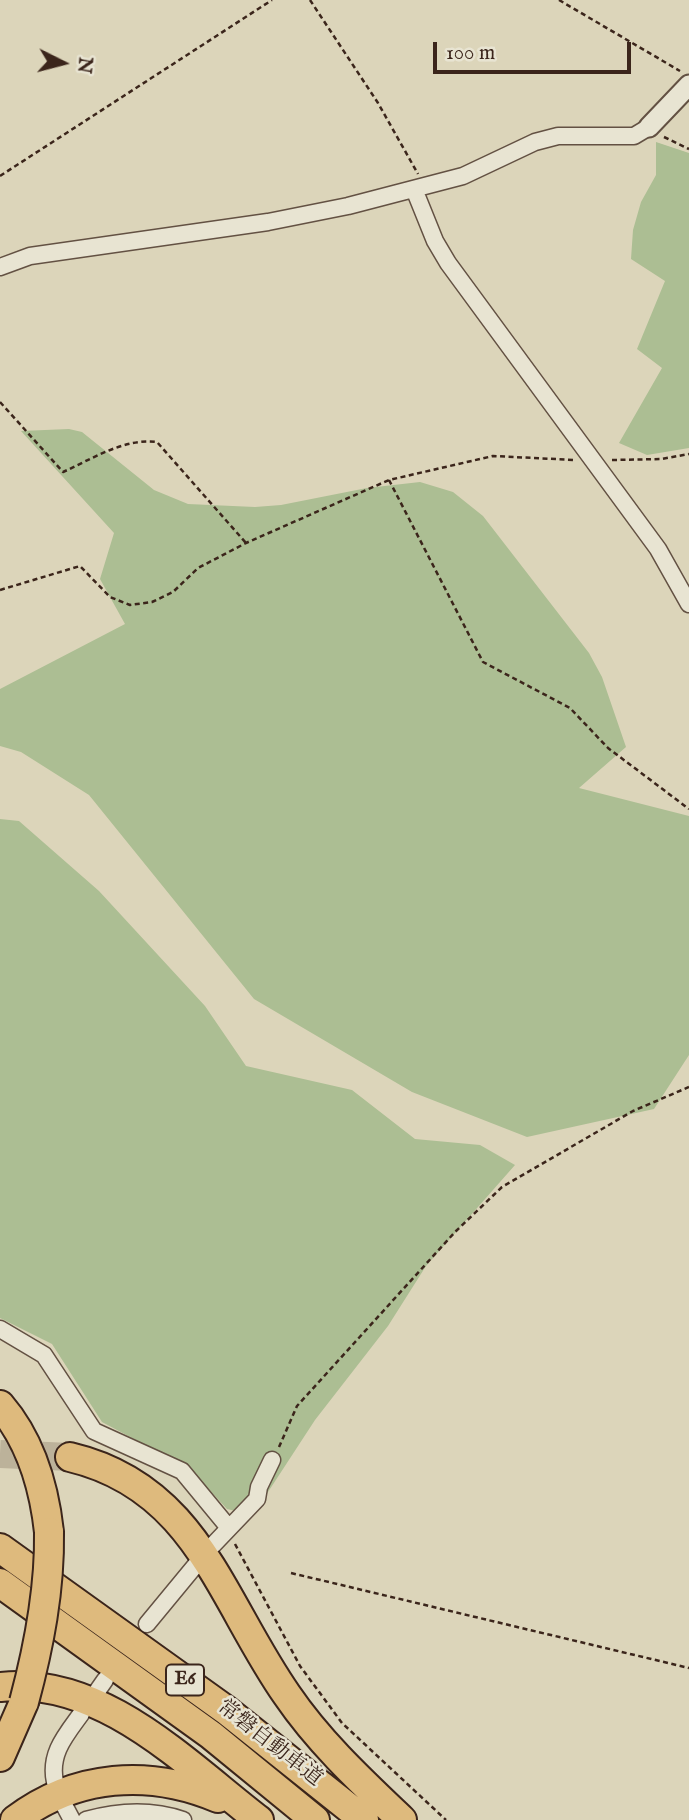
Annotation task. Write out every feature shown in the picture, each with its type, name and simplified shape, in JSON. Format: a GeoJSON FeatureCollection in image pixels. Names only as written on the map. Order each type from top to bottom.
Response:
{"type":"FeatureCollection","features":[{"type":"Feature","properties":{"kind":"highway"},"geometry":{"type":"LineString","coordinates":[[0,1405],[19,1431],[39,1476],[49,1532],[49,1560],[40,1635],[24,1702],[0,1757]]}},
{"type":"Feature","properties":{"kind":"highway"},"geometry":{"type":"LineString","coordinates":[[70,1457],[92,1462],[131,1480],[169,1510],[198,1543],[288,1697],[335,1755],[402,1820]]}},
{"type":"Feature","properties":{"kind":"highway","name":"常磐自動車道"},"geometry":{"type":"LineString","coordinates":[[0,1548],[226,1710],[364,1820]]}},
{"type":"Feature","properties":{"kind":"highway","name":"常磐自動車道"},"geometry":{"type":"LineString","coordinates":[[0,1583],[211,1735],[315,1820]]}},
{"type":"Feature","properties":{"kind":"highway"},"geometry":{"type":"LineString","coordinates":[[0,1687],[54,1690],[102,1706],[160,1744],[256,1817]]}},
{"type":"Feature","properties":{"kind":"highway"},"geometry":{"type":"LineString","coordinates":[[15,1820],[64,1791],[109,1780],[141,1779],[195,1788],[256,1817]]}},
{"type":"Feature","properties":{"kind":"street"},"geometry":{"type":"LineString","coordinates":[[0,267],[30,256],[53,252],[268,222],[419,188],[463,176],[535,142],[558,136],[634,136],[649,127],[689,85]]}},
{"type":"Feature","properties":{"kind":"street"},"geometry":{"type":"LineString","coordinates":[[419,188],[435,241],[448,262],[658,549],[689,604]]}},
{"type":"Feature","properties":{"kind":"street"},"geometry":{"type":"LineString","coordinates":[[0,1329],[44,1355],[94,1431],[183,1471],[229,1528]]}},
{"type":"Feature","properties":{"kind":"street"},"geometry":{"type":"LineString","coordinates":[[214,1545],[257,1499],[272,1460]]}},
{"type":"Feature","properties":{"kind":"street"},"geometry":{"type":"LineString","coordinates":[[147,1624],[199,1561]]}},
{"type":"Feature","properties":{"kind":"street"},"geometry":{"type":"LineString","coordinates":[[55,1782],[52,1770],[54,1755],[81,1714]]}},
{"type":"Feature","properties":{"kind":"street"},"geometry":{"type":"LineString","coordinates":[[64,1805],[72,1820]]}},
{"type":"Feature","properties":{"kind":"street"},"geometry":{"type":"LineString","coordinates":[[86,1820],[136,1812],[183,1820]]}},
{"type":"Feature","properties":{"kind":"path"},"geometry":{"type":"LineString","coordinates":[[0,176],[272,0]]}},
{"type":"Feature","properties":{"kind":"path"},"geometry":{"type":"LineString","coordinates":[[310,0],[378,103],[419,188]]}},
{"type":"Feature","properties":{"kind":"path"},"geometry":{"type":"LineString","coordinates":[[559,0],[689,77]]}},
{"type":"Feature","properties":{"kind":"path"},"geometry":{"type":"LineString","coordinates":[[649,127],[689,149]]}},
{"type":"Feature","properties":{"kind":"path"},"geometry":{"type":"LineString","coordinates":[[0,402],[63,472],[119,447],[147,441],[157,443],[246,543]]}},
{"type":"Feature","properties":{"kind":"path"},"geometry":{"type":"LineString","coordinates":[[0,590],[80,566],[110,597],[122,603],[139,605],[173,592],[198,568],[246,543],[389,480],[493,456],[592,461],[661,459],[689,454]]}},
{"type":"Feature","properties":{"kind":"path"},"geometry":{"type":"LineString","coordinates":[[389,480],[484,662],[570,708],[608,748],[689,809]]}},
{"type":"Feature","properties":{"kind":"path"},"geometry":{"type":"LineString","coordinates":[[272,1460],[297,1406],[455,1232],[502,1187],[633,1111],[689,1087]]}},
{"type":"Feature","properties":{"kind":"path"},"geometry":{"type":"LineString","coordinates":[[229,1528],[242,1562],[300,1666],[342,1723],[446,1820]]}},
{"type":"Feature","properties":{"kind":"path"},"geometry":{"type":"LineString","coordinates":[[291,1573],[689,1668]]}},
{"type":"Feature","properties":{"kind":"green space"},"geometry":{"type":"Polygon","coordinates":[[[656,142],[689,153],[689,448],[647,455],[619,443],[662,368],[637,349],[665,281],[631,259],[633,230],[641,202],[656,175],[656,142]]]}},
{"type":"Feature","properties":{"kind":"green space"},"geometry":{"type":"Polygon","coordinates":[[[69,429],[82,432],[154,490],[188,504],[255,507],[281,505],[367,488],[420,482],[453,492],[483,516],[589,653],[602,677],[626,747],[579,788],[689,816],[689,1055],[654,1109],[527,1137],[412,1092],[254,999],[89,795],[21,752],[0,746],[0,689],[125,624],[100,579],[114,533],[21,431],[69,429]]]}},
{"type":"Feature","properties":{"kind":"green space"},"geometry":{"type":"Polygon","coordinates":[[[0,819],[19,821],[99,891],[205,1006],[246,1066],[352,1090],[415,1139],[480,1145],[515,1165],[426,1266],[388,1326],[315,1420],[253,1515],[227,1509],[190,1469],[102,1422],[52,1344],[0,1318],[0,819]]]}},
{"type":"Feature","properties":{"kind":"tunnel"},"geometry":{"type":"LineString","coordinates":[[0,1454],[70,1457]]}}]}
